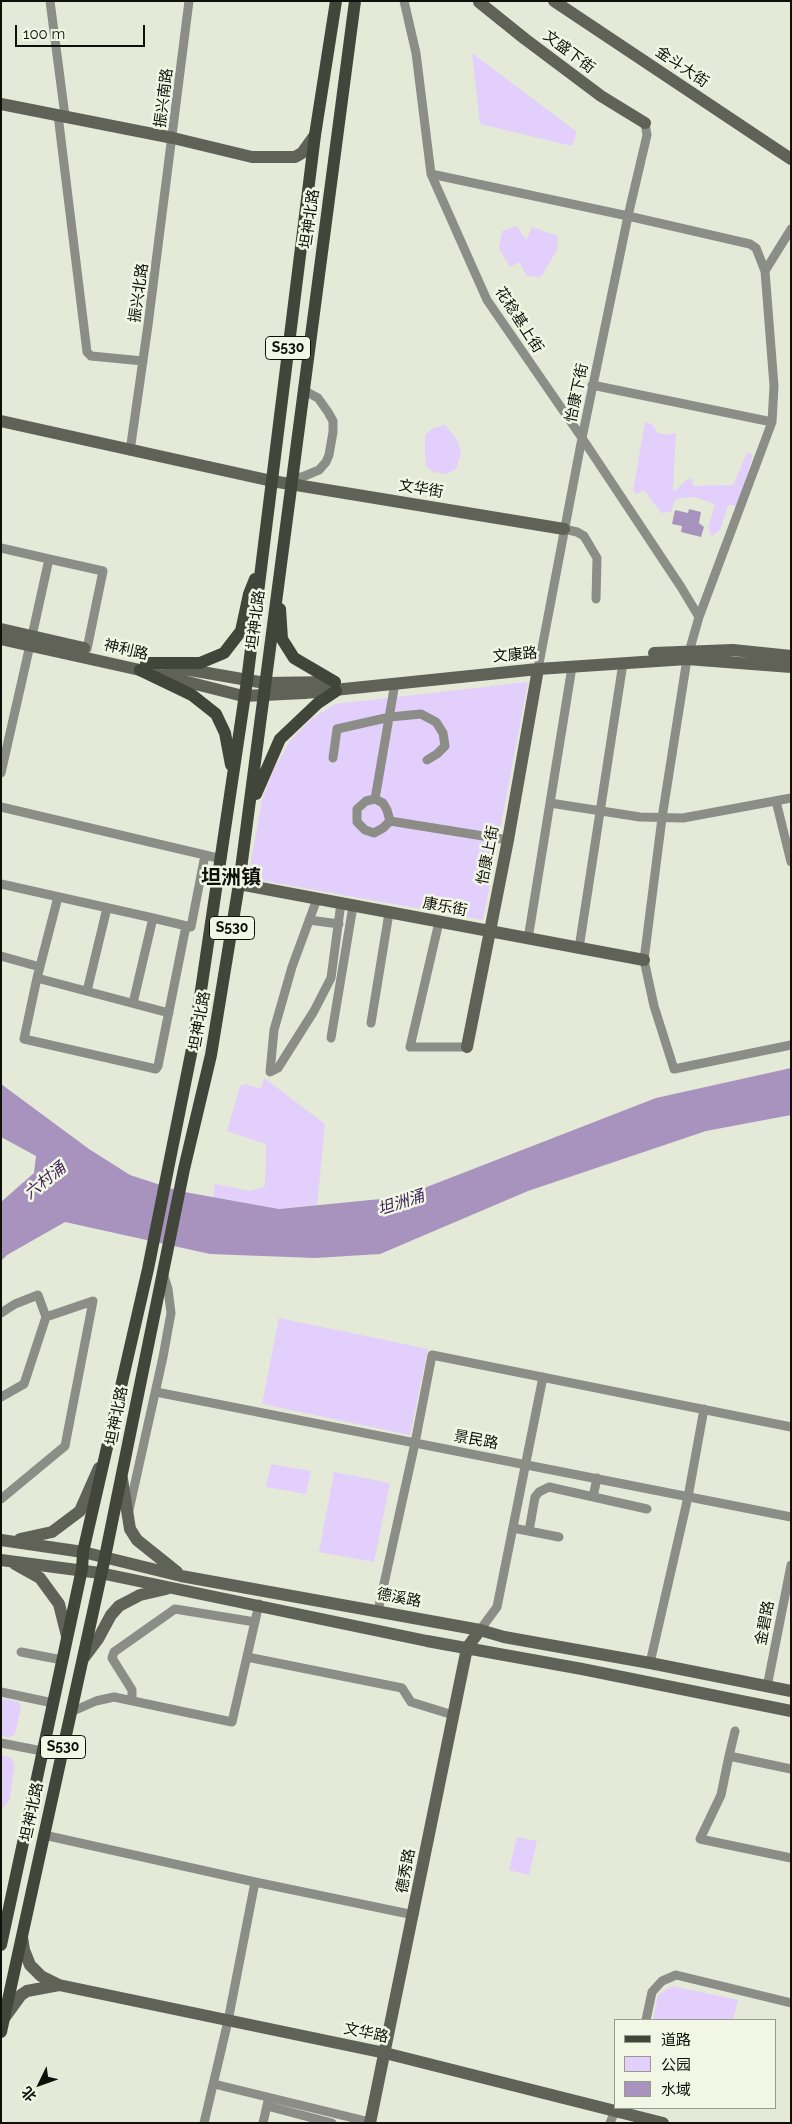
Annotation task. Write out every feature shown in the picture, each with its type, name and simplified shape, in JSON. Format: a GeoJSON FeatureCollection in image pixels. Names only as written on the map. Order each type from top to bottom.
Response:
{"type":"FeatureCollection","features":[{"type":"Feature","properties":{"kind":"main road","name":"坦神北路"},"geometry":{"type":"LineString","coordinates":[[1,1945],[82,1569],[83,1552],[109,1447],[148,1269],[193,1044],[222,859],[243,696],[247,681],[315,135],[336,1]]}},
{"type":"Feature","properties":{"kind":"main road","name":"坦神北路"},"geometry":{"type":"LineString","coordinates":[[1,2032],[105,1557],[184,1169],[211,1055],[239,884],[355,1]]}},
{"type":"Feature","properties":{"kind":"main road"},"geometry":{"type":"LineString","coordinates":[[143,666],[200,663],[224,653],[241,631],[249,594],[261,563]]}},
{"type":"Feature","properties":{"kind":"main road"},"geometry":{"type":"LineString","coordinates":[[248,813],[280,739],[335,686],[294,658],[282,639],[278,582]]}},
{"type":"Feature","properties":{"kind":"main road"},"geometry":{"type":"LineString","coordinates":[[143,666],[192,695],[216,714],[225,734],[233,776]]}},
{"type":"Feature","properties":{"kind":"street"},"geometry":{"type":"LineString","coordinates":[[50,1],[87,352],[91,356],[143,361]]}},
{"type":"Feature","properties":{"kind":"street","name":"振兴南路"},"geometry":{"type":"LineString","coordinates":[[173,138],[189,1]]}},
{"type":"Feature","properties":{"kind":"street","name":"花稔基上街"},"geometry":{"type":"LineString","coordinates":[[404,1],[416,53],[431,174],[487,300],[582,438],[681,587],[698,617]]}},
{"type":"Feature","properties":{"kind":"street","name":"金斗大街"},"geometry":{"type":"LineString","coordinates":[[554,1],[791,159]]}},
{"type":"Feature","properties":{"kind":"street","name":"文盛下街"},"geometry":{"type":"LineString","coordinates":[[479,2],[601,96],[645,123]]}},
{"type":"Feature","properties":{"kind":"street"},"geometry":{"type":"LineString","coordinates":[[1,104],[173,138],[252,157],[295,157],[302,153],[315,135]]}},
{"type":"Feature","properties":{"kind":"street","name":"怡康下街"},"geometry":{"type":"LineString","coordinates":[[539,665],[592,386],[647,135],[645,123]]}},
{"type":"Feature","properties":{"kind":"street","name":"振兴北路"},"geometry":{"type":"LineString","coordinates":[[130,451],[173,138]]}},
{"type":"Feature","properties":{"kind":"street"},"geometry":{"type":"LineString","coordinates":[[431,174],[628,216],[750,244],[756,248],[765,271],[774,386],[772,422],[698,617],[689,655],[662,818],[644,960],[654,1006],[674,1068],[791,1045]]}},
{"type":"Feature","properties":{"kind":"street"},"geometry":{"type":"LineString","coordinates":[[765,271],[791,229]]}},
{"type":"Feature","properties":{"kind":"street"},"geometry":{"type":"LineString","coordinates":[[592,386],[772,422]]}},
{"type":"Feature","properties":{"kind":"street"},"geometry":{"type":"LineString","coordinates":[[291,480],[319,470],[326,462],[331,444],[332,421],[328,412],[318,398],[303,390]]}},
{"type":"Feature","properties":{"kind":"street","name":"文华街"},"geometry":{"type":"LineString","coordinates":[[1,421],[272,481],[291,480],[564,529]]}},
{"type":"Feature","properties":{"kind":"street"},"geometry":{"type":"LineString","coordinates":[[564,529],[584,536],[597,558],[596,599]]}},
{"type":"Feature","properties":{"kind":"street"},"geometry":{"type":"LineString","coordinates":[[1,548],[103,571],[86,649]]}},
{"type":"Feature","properties":{"kind":"street"},"geometry":{"type":"LineString","coordinates":[[1,773],[49,559]]}},
{"type":"Feature","properties":{"kind":"street"},"geometry":{"type":"LineString","coordinates":[[1,629],[31,641],[86,649],[143,666],[247,681],[264,689]]}},
{"type":"Feature","properties":{"kind":"street","name":"神利路"},"geometry":{"type":"LineString","coordinates":[[1,639],[31,641],[143,666],[243,696]]}},
{"type":"Feature","properties":{"kind":"street"},"geometry":{"type":"LineString","coordinates":[[243,696],[264,689],[335,686],[539,665],[689,655],[733,650],[791,656]]}},
{"type":"Feature","properties":{"kind":"street","name":"文康路"},"geometry":{"type":"LineString","coordinates":[[335,686],[395,683],[539,665],[572,667],[623,664],[689,655],[791,667]]}},
{"type":"Feature","properties":{"kind":"street"},"geometry":{"type":"LineString","coordinates":[[579,948],[623,664]]}},
{"type":"Feature","properties":{"kind":"street","name":"怡康上街"},"geometry":{"type":"LineString","coordinates":[[466,1046],[508,840],[539,665]]}},
{"type":"Feature","properties":{"kind":"street"},"geometry":{"type":"LineString","coordinates":[[528,939],[572,667]]}},
{"type":"Feature","properties":{"kind":"street"},"geometry":{"type":"LineString","coordinates":[[375,799],[395,683]]}},
{"type":"Feature","properties":{"kind":"street"},"geometry":{"type":"LineString","coordinates":[[333,758],[337,729],[390,716],[421,714],[436,722],[443,733],[445,746],[427,760]]}},
{"type":"Feature","properties":{"kind":"street"},"geometry":{"type":"LineString","coordinates":[[550,803],[640,818],[683,818],[791,798]]}},
{"type":"Feature","properties":{"kind":"street"},"geometry":{"type":"LineString","coordinates":[[375,799],[383,803],[388,810],[390,821],[384,828],[374,833],[365,830],[357,822],[356,809],[366,801],[375,799]]}},
{"type":"Feature","properties":{"kind":"street"},"geometry":{"type":"LineString","coordinates":[[776,801],[791,862]]}},
{"type":"Feature","properties":{"kind":"street"},"geometry":{"type":"LineString","coordinates":[[1,807],[222,859]]}},
{"type":"Feature","properties":{"kind":"street"},"geometry":{"type":"LineString","coordinates":[[390,821],[508,840]]}},
{"type":"Feature","properties":{"kind":"street"},"geometry":{"type":"LineString","coordinates":[[1,884],[191,927],[204,855]]}},
{"type":"Feature","properties":{"kind":"street","name":"康乐街"},"geometry":{"type":"LineString","coordinates":[[239,884],[644,960]]}},
{"type":"Feature","properties":{"kind":"street"},"geometry":{"type":"LineString","coordinates":[[58,897],[37,978],[24,1039],[156,1069],[186,926]]}},
{"type":"Feature","properties":{"kind":"street"},"geometry":{"type":"LineString","coordinates":[[317,899],[292,967],[274,1030],[270,1072],[278,1068],[314,1011],[331,978],[338,924],[347,904]]}},
{"type":"Feature","properties":{"kind":"street"},"geometry":{"type":"LineString","coordinates":[[331,1038],[347,904]]}},
{"type":"Feature","properties":{"kind":"street"},"geometry":{"type":"LineString","coordinates":[[87,991],[107,908]]}},
{"type":"Feature","properties":{"kind":"street"},"geometry":{"type":"LineString","coordinates":[[371,1023],[390,912]]}},
{"type":"Feature","properties":{"kind":"street"},"geometry":{"type":"LineString","coordinates":[[133,1004],[153,918]]}},
{"type":"Feature","properties":{"kind":"street"},"geometry":{"type":"LineString","coordinates":[[309,920],[338,924]]}},
{"type":"Feature","properties":{"kind":"street"},"geometry":{"type":"LineString","coordinates":[[439,922],[410,1047],[466,1046]]}},
{"type":"Feature","properties":{"kind":"street"},"geometry":{"type":"LineString","coordinates":[[1,956],[40,967]]}},
{"type":"Feature","properties":{"kind":"street"},"geometry":{"type":"LineString","coordinates":[[37,978],[169,1013]]}},
{"type":"Feature","properties":{"kind":"street"},"geometry":{"type":"LineString","coordinates":[[128,1518],[156,1392],[171,1313],[168,1289],[162,1273]]}},
{"type":"Feature","properties":{"kind":"street"},"geometry":{"type":"LineString","coordinates":[[1,1313],[16,1304],[38,1295],[46,1317],[24,1384],[1,1397]]}},
{"type":"Feature","properties":{"kind":"street"},"geometry":{"type":"LineString","coordinates":[[1,1499],[65,1446],[93,1301],[46,1317]]}},
{"type":"Feature","properties":{"kind":"street"},"geometry":{"type":"LineString","coordinates":[[378,1610],[415,1443],[432,1355],[791,1427]]}},
{"type":"Feature","properties":{"kind":"street"},"geometry":{"type":"LineString","coordinates":[[480,1630],[497,1607],[543,1377]]}},
{"type":"Feature","properties":{"kind":"street","name":"景民路"},"geometry":{"type":"LineString","coordinates":[[156,1392],[791,1517]]}},
{"type":"Feature","properties":{"kind":"street"},"geometry":{"type":"LineString","coordinates":[[650,1663],[688,1497],[704,1409]]}},
{"type":"Feature","properties":{"kind":"street"},"geometry":{"type":"LineString","coordinates":[[7,1540],[52,1532],[80,1510],[109,1447]]}},
{"type":"Feature","properties":{"kind":"street"},"geometry":{"type":"LineString","coordinates":[[121,1476],[130,1529],[138,1540],[181,1576]]}},
{"type":"Feature","properties":{"kind":"street"},"geometry":{"type":"LineString","coordinates":[[593,1497],[597,1478]]}},
{"type":"Feature","properties":{"kind":"street"},"geometry":{"type":"LineString","coordinates":[[529,1531],[535,1497],[544,1488],[549,1487],[646,1509]]}},
{"type":"Feature","properties":{"kind":"street"},"geometry":{"type":"LineString","coordinates":[[513,1528],[558,1537]]}},
{"type":"Feature","properties":{"kind":"street","name":"德溪路"},"geometry":{"type":"LineString","coordinates":[[7,1540],[83,1552],[181,1576],[378,1610],[480,1630],[504,1637],[791,1691]]}},
{"type":"Feature","properties":{"kind":"street"},"geometry":{"type":"LineString","coordinates":[[6,1560],[82,1569],[259,1604],[315,1619],[693,1690],[791,1711]]}},
{"type":"Feature","properties":{"kind":"street"},"geometry":{"type":"LineString","coordinates":[[6,1560],[40,1578],[59,1604],[67,1636]]}},
{"type":"Feature","properties":{"kind":"street","name":"金碧路"},"geometry":{"type":"LineString","coordinates":[[767,1687],[791,1565]]}},
{"type":"Feature","properties":{"kind":"street"},"geometry":{"type":"LineString","coordinates":[[81,1661],[119,1606],[144,1594],[165,1589],[179,1589]]}},
{"type":"Feature","properties":{"kind":"street"},"geometry":{"type":"LineString","coordinates":[[71,1712],[96,1701],[114,1697],[232,1722],[259,1604]]}},
{"type":"Feature","properties":{"kind":"street"},"geometry":{"type":"LineString","coordinates":[[132,1700],[132,1690],[112,1658],[114,1652],[174,1609],[255,1622]]}},
{"type":"Feature","properties":{"kind":"street","name":"德秀路"},"geometry":{"type":"LineString","coordinates":[[370,2123],[467,1648],[480,1630]]}},
{"type":"Feature","properties":{"kind":"street"},"geometry":{"type":"LineString","coordinates":[[21,1652],[62,1660]]}},
{"type":"Feature","properties":{"kind":"street"},"geometry":{"type":"LineString","coordinates":[[247,1657],[402,1688],[411,1702],[453,1715]]}},
{"type":"Feature","properties":{"kind":"street"},"geometry":{"type":"LineString","coordinates":[[1,1692],[53,1703]]}},
{"type":"Feature","properties":{"kind":"street"},"geometry":{"type":"LineString","coordinates":[[734,1732],[721,1795],[700,1839],[791,1858]]}},
{"type":"Feature","properties":{"kind":"street"},"geometry":{"type":"LineString","coordinates":[[1,1743],[42,1752]]}},
{"type":"Feature","properties":{"kind":"street"},"geometry":{"type":"LineString","coordinates":[[729,1756],[791,1769]]}},
{"type":"Feature","properties":{"kind":"street"},"geometry":{"type":"LineString","coordinates":[[44,1835],[414,1915]]}},
{"type":"Feature","properties":{"kind":"street"},"geometry":{"type":"LineString","coordinates":[[204,2123],[228,2021],[255,1882]]}},
{"type":"Feature","properties":{"kind":"street"},"geometry":{"type":"LineString","coordinates":[[22,1936],[24,1950],[30,1965],[41,1976],[60,1985]]}},
{"type":"Feature","properties":{"kind":"street"},"geometry":{"type":"LineString","coordinates":[[646,2019],[652,1992],[662,1981],[676,1975],[791,2003]]}},
{"type":"Feature","properties":{"kind":"street"},"geometry":{"type":"LineString","coordinates":[[4,2018],[11,2006],[27,1990],[60,1985]]}},
{"type":"Feature","properties":{"kind":"street","name":"文华路"},"geometry":{"type":"LineString","coordinates":[[60,1985],[385,2054],[620,2114],[663,2123]]}},
{"type":"Feature","properties":{"kind":"street"},"geometry":{"type":"LineString","coordinates":[[214,2084],[332,2123]]}},
{"type":"Feature","properties":{"kind":"street"},"geometry":{"type":"LineString","coordinates":[[268,2102],[370,2123]]}},
{"type":"Feature","properties":{"kind":"street"},"geometry":{"type":"LineString","coordinates":[[263,2123],[268,2102]]}},
{"type":"Feature","properties":{"kind":"green space"},"geometry":{"type":"Polygon","coordinates":[[[472,53],[577,132],[572,146],[480,124],[472,53]]]}},
{"type":"Feature","properties":{"kind":"green space"},"geometry":{"type":"Polygon","coordinates":[[[517,226],[526,240],[532,227],[558,236],[557,250],[541,277],[527,276],[519,262],[510,267],[499,248],[502,231],[517,226]]]}},
{"type":"Feature","properties":{"kind":"green space"},"geometry":{"type":"Polygon","coordinates":[[[645,422],[652,424],[658,433],[665,435],[676,433],[673,489],[675,491],[685,481],[692,478],[693,486],[733,485],[747,453],[753,455],[736,506],[728,505],[720,530],[712,536],[708,528],[715,504],[694,497],[682,498],[675,500],[671,512],[661,513],[644,490],[637,494],[633,491],[645,422]]]}},
{"type":"Feature","properties":{"kind":"green space"},"geometry":{"type":"Polygon","coordinates":[[[445,425],[457,439],[461,453],[456,469],[447,474],[433,472],[426,466],[425,453],[425,435],[433,428],[445,425]]]}},
{"type":"Feature","properties":{"kind":"green space"},"geometry":{"type":"Polygon","coordinates":[[[528,682],[483,920],[248,878],[262,800],[274,769],[290,741],[310,720],[335,704],[528,682]]]}},
{"type":"Feature","properties":{"kind":"green space"},"geometry":{"type":"Polygon","coordinates":[[[264,1078],[325,1124],[317,1205],[279,1209],[213,1197],[215,1184],[250,1191],[265,1186],[266,1144],[227,1131],[240,1086],[246,1084],[261,1089],[264,1078]]]}},
{"type":"Feature","properties":{"kind":"green space"},"geometry":{"type":"Polygon","coordinates":[[[279,1318],[428,1349],[410,1435],[262,1404],[279,1318]]]}},
{"type":"Feature","properties":{"kind":"green space"},"geometry":{"type":"Polygon","coordinates":[[[271,1464],[311,1471],[306,1494],[266,1487],[271,1464]]]}},
{"type":"Feature","properties":{"kind":"green space"},"geometry":{"type":"Polygon","coordinates":[[[334,1472],[390,1483],[374,1562],[319,1552],[334,1472]]]}},
{"type":"Feature","properties":{"kind":"green space"},"geometry":{"type":"Polygon","coordinates":[[[1,1698],[19,1702],[21,1707],[15,1734],[9,1738],[1,1735],[1,1698]]]}},
{"type":"Feature","properties":{"kind":"green space"},"geometry":{"type":"Polygon","coordinates":[[[1,1755],[12,1758],[14,1766],[10,1799],[1,1810],[1,1755]]]}},
{"type":"Feature","properties":{"kind":"green space"},"geometry":{"type":"Polygon","coordinates":[[[517,1837],[537,1841],[529,1875],[509,1870],[517,1837]]]}},
{"type":"Feature","properties":{"kind":"green space"},"geometry":{"type":"Polygon","coordinates":[[[672,1986],[738,2000],[733,2019],[653,2019],[658,1995],[672,1986]]]}},
{"type":"Feature","properties":{"kind":"water"},"geometry":{"type":"Polygon","coordinates":[[[689,509],[701,512],[699,523],[704,527],[701,537],[681,532],[682,526],[672,524],[675,510],[688,513],[689,509]]]}},
{"type":"Feature","properties":{"kind":"water"},"geometry":{"type":"Polygon","coordinates":[[[791,1068],[791,1115],[706,1131],[528,1191],[380,1254],[315,1258],[210,1254],[65,1222],[7,1255],[1,1261],[1,1202],[34,1173],[36,1156],[1,1137],[1,1084],[89,1149],[130,1175],[179,1191],[279,1209],[401,1197],[656,1098],[791,1068]]]}},
{"type":"Feature","properties":{"kind":"district","name":"坦洲镇"},"geometry":{"type":"Point","coordinates":[231,878]}},
{"type":"Feature","properties":{"kind":"water label","name":"六村涌"},"geometry":{"type":"Point","coordinates":[45,1181]}},
{"type":"Feature","properties":{"kind":"water label","name":"坦洲涌"},"geometry":{"type":"Point","coordinates":[401,1203]}}]}
